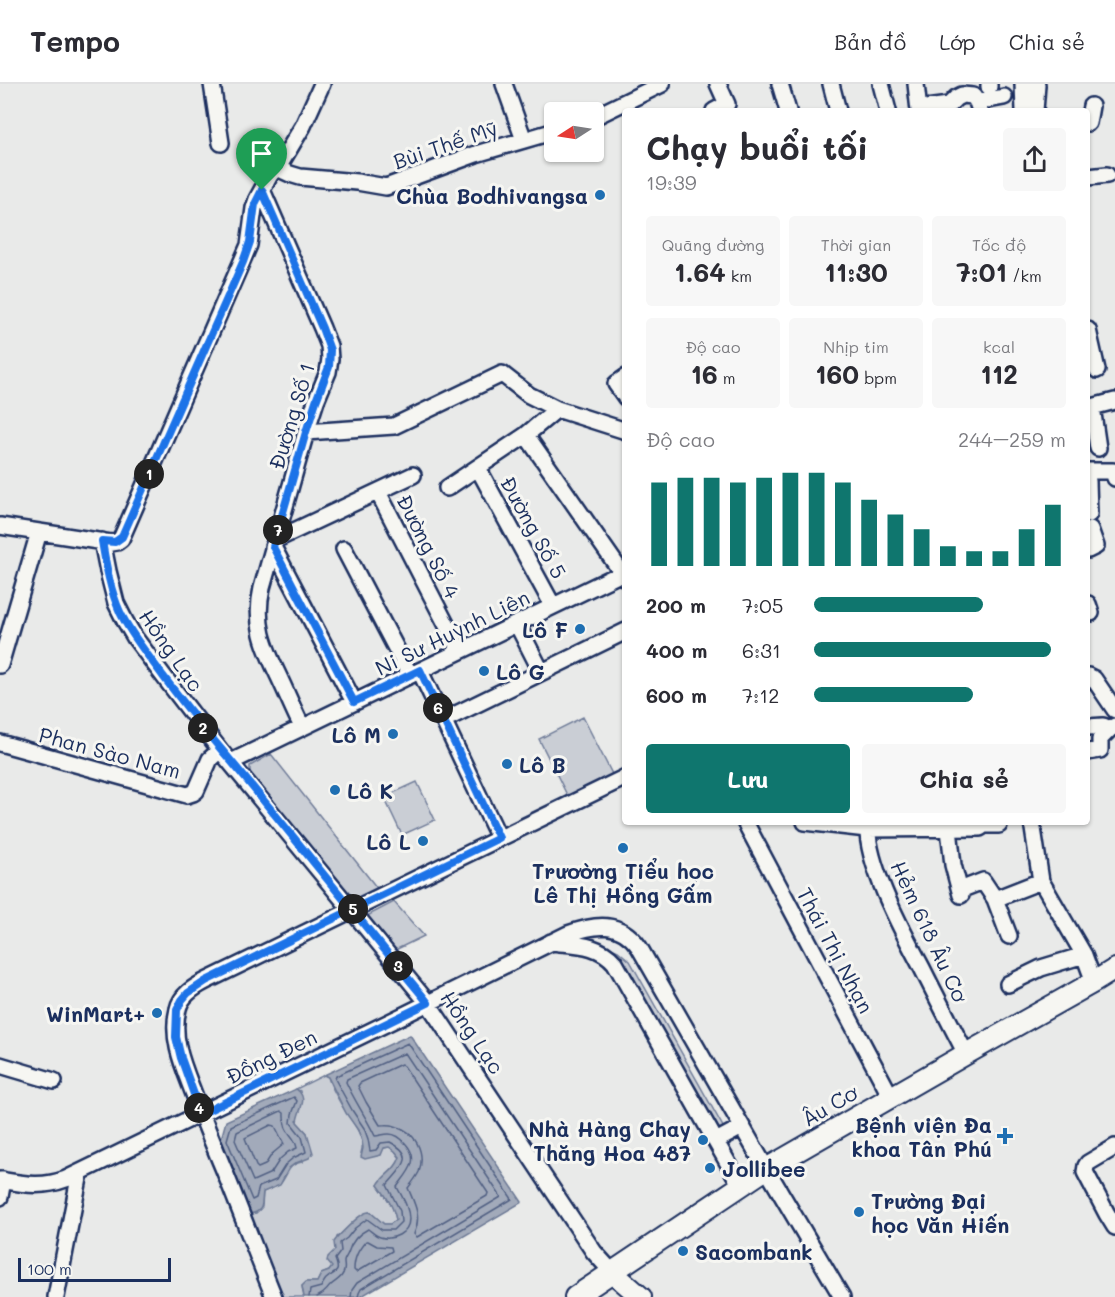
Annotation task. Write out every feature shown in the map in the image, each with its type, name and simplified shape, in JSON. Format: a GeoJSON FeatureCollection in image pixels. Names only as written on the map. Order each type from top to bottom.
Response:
{"type":"FeatureCollection","features":[{"type":"Feature","properties":{"kind":"main road","name":"Âu Cơ"},"geometry":{"type":"LineString","coordinates":[[575,1297],[766,1168],[1115,969]]}},
{"type":"Feature","properties":{"kind":"main road"},"geometry":{"type":"LineString","coordinates":[[612,1272],[641,1297]]}},
{"type":"Feature","properties":{"kind":"street"},"geometry":{"type":"LineString","coordinates":[[212,84],[221,142]]}},
{"type":"Feature","properties":{"kind":"street"},"geometry":{"type":"LineString","coordinates":[[0,526],[102,541],[115,542],[122,537],[249,246],[255,204],[270,175],[277,168],[303,126],[322,84]]}},
{"type":"Feature","properties":{"kind":"street"},"geometry":{"type":"LineString","coordinates":[[504,84],[524,140]]}},
{"type":"Feature","properties":{"kind":"street"},"geometry":{"type":"LineString","coordinates":[[635,105],[662,84]]}},
{"type":"Feature","properties":{"kind":"street"},"geometry":{"type":"LineString","coordinates":[[718,84],[727,104],[720,108]]}},
{"type":"Feature","properties":{"kind":"street"},"geometry":{"type":"LineString","coordinates":[[780,84],[787,108]]}},
{"type":"Feature","properties":{"kind":"street"},"geometry":{"type":"LineString","coordinates":[[831,84],[837,108]]}},
{"type":"Feature","properties":{"kind":"street"},"geometry":{"type":"LineString","coordinates":[[882,84],[887,108]]}},
{"type":"Feature","properties":{"kind":"street"},"geometry":{"type":"LineString","coordinates":[[916,84],[919,108]]}},
{"type":"Feature","properties":{"kind":"street"},"geometry":{"type":"LineString","coordinates":[[1025,108],[1030,84]]}},
{"type":"Feature","properties":{"kind":"street"},"geometry":{"type":"LineString","coordinates":[[1030,84],[1034,108]]}},
{"type":"Feature","properties":{"kind":"street"},"geometry":{"type":"LineString","coordinates":[[931,108],[949,105],[962,95],[973,96],[979,107],[1004,97]]}},
{"type":"Feature","properties":{"kind":"street"},"geometry":{"type":"LineString","coordinates":[[1090,112],[1091,106]]}},
{"type":"Feature","properties":{"kind":"street"},"geometry":{"type":"LineString","coordinates":[[604,114],[622,109]]}},
{"type":"Feature","properties":{"kind":"street","name":"Bùi Thế Mỹ"},"geometry":{"type":"LineString","coordinates":[[277,168],[300,177],[386,187],[476,154],[544,134]]}},
{"type":"Feature","properties":{"kind":"street"},"geometry":{"type":"LineString","coordinates":[[1090,177],[1107,175]]}},
{"type":"Feature","properties":{"kind":"street","name":"Đường Số 1"},"geometry":{"type":"LineString","coordinates":[[262,190],[330,350],[328,372],[306,432],[260,594],[260,627],[267,651],[302,727]]}},
{"type":"Feature","properties":{"kind":"street"},"geometry":{"type":"LineString","coordinates":[[1090,339],[1097,370]]}},
{"type":"Feature","properties":{"kind":"street"},"geometry":{"type":"LineString","coordinates":[[306,432],[394,426],[502,374],[529,395],[557,409],[622,428]]}},
{"type":"Feature","properties":{"kind":"street"},"geometry":{"type":"LineString","coordinates":[[622,380],[616,384],[622,392]]}},
{"type":"Feature","properties":{"kind":"street"},"geometry":{"type":"LineString","coordinates":[[1098,448],[1090,407],[1115,401]]}},
{"type":"Feature","properties":{"kind":"street"},"geometry":{"type":"LineString","coordinates":[[447,488],[526,435],[557,409]]}},
{"type":"Feature","properties":{"kind":"street"},"geometry":{"type":"LineString","coordinates":[[526,435],[622,572]]}},
{"type":"Feature","properties":{"kind":"street","name":"Đường Số 5"},"geometry":{"type":"LineString","coordinates":[[478,468],[553,606]]}},
{"type":"Feature","properties":{"kind":"street"},"geometry":{"type":"LineString","coordinates":[[1090,471],[1114,473]]}},
{"type":"Feature","properties":{"kind":"street"},"geometry":{"type":"LineString","coordinates":[[354,702],[274,543],[413,475]]}},
{"type":"Feature","properties":{"kind":"street","name":"Đường Số 4"},"geometry":{"type":"LineString","coordinates":[[378,492],[460,651]]}},
{"type":"Feature","properties":{"kind":"street"},"geometry":{"type":"LineString","coordinates":[[1090,525],[1096,546],[1090,549]]}},
{"type":"Feature","properties":{"kind":"street"},"geometry":{"type":"LineString","coordinates":[[0,665],[39,532]]}},
{"type":"Feature","properties":{"kind":"street","name":"Hồng Lạc"},"geometry":{"type":"LineString","coordinates":[[102,541],[116,603],[151,660],[220,750],[428,1003],[594,1252],[612,1272]]}},
{"type":"Feature","properties":{"kind":"street"},"geometry":{"type":"LineString","coordinates":[[344,549],[444,720],[499,838]]}},
{"type":"Feature","properties":{"kind":"street","name":"Ni Sư Huỳnh Liên"},"geometry":{"type":"LineString","coordinates":[[231,762],[553,606],[622,576]]}},
{"type":"Feature","properties":{"kind":"street"},"geometry":{"type":"LineString","coordinates":[[517,624],[542,671]]}},
{"type":"Feature","properties":{"kind":"street"},"geometry":{"type":"LineString","coordinates":[[444,720],[622,633]]}},
{"type":"Feature","properties":{"kind":"street"},"geometry":{"type":"LineString","coordinates":[[1090,677],[1094,679],[1115,710]]}},
{"type":"Feature","properties":{"kind":"street"},"geometry":{"type":"LineString","coordinates":[[1090,727],[1113,727]]}},
{"type":"Feature","properties":{"kind":"street"},"geometry":{"type":"LineString","coordinates":[[1090,752],[1100,750],[1100,740],[1113,727]]}},
{"type":"Feature","properties":{"kind":"street","name":"Phan Sào Nam"},"geometry":{"type":"LineString","coordinates":[[0,743],[188,795],[196,791],[210,759],[220,750]]}},
{"type":"Feature","properties":{"kind":"street"},"geometry":{"type":"LineString","coordinates":[[274,1297],[183,1065],[177,1044],[176,1017],[182,1000],[192,989],[201,984],[622,779]]}},
{"type":"Feature","properties":{"kind":"street","name":"Thái Thị Nhạn"},"geometry":{"type":"LineString","coordinates":[[747,825],[891,1097]]}},
{"type":"Feature","properties":{"kind":"street"},"geometry":{"type":"LineString","coordinates":[[852,825],[933,825],[949,829],[980,828],[987,825]]}},
{"type":"Feature","properties":{"kind":"street"},"geometry":{"type":"LineString","coordinates":[[1032,825],[1041,881],[1084,955],[1094,982]]}},
{"type":"Feature","properties":{"kind":"street","name":"Hẻm 618 Âu Cơ"},"geometry":{"type":"LineString","coordinates":[[868,826],[872,857],[884,888],[904,934],[966,1054]]}},
{"type":"Feature","properties":{"kind":"street"},"geometry":{"type":"LineString","coordinates":[[949,829],[953,865],[960,892],[983,881],[995,899],[1010,936]]}},
{"type":"Feature","properties":{"kind":"street"},"geometry":{"type":"LineString","coordinates":[[995,899],[1041,881]]}},
{"type":"Feature","properties":{"kind":"street","name":"Đồng Đen"},"geometry":{"type":"LineString","coordinates":[[2,1180],[45,1185],[80,1173],[551,942],[580,929],[600,926],[613,928],[631,937],[639,946],[842,1297]]}},
{"type":"Feature","properties":{"kind":"street"},"geometry":{"type":"LineString","coordinates":[[551,942],[596,949],[604,952],[612,960],[741,1186]]}},
{"type":"Feature","properties":{"kind":"street"},"geometry":{"type":"LineString","coordinates":[[1008,984],[1041,968],[1084,955]]}},
{"type":"Feature","properties":{"kind":"street"},"geometry":{"type":"LineString","coordinates":[[0,1065],[54,1081]]}},
{"type":"Feature","properties":{"kind":"street"},"geometry":{"type":"LineString","coordinates":[[716,1141],[742,1126]]}},
{"type":"Feature","properties":{"kind":"street"},"geometry":{"type":"LineString","coordinates":[[1115,1147],[1088,1164],[1085,1172],[1115,1227]]}},
{"type":"Feature","properties":{"kind":"street"},"geometry":{"type":"LineString","coordinates":[[56,1297],[80,1173]]}},
{"type":"Feature","properties":{"kind":"street"},"geometry":{"type":"LineString","coordinates":[[0,1197],[2,1180]]}},
{"type":"Feature","properties":{"kind":"shaded area"},"geometry":{"type":"Polygon","coordinates":[[[583,717],[613,776],[569,799],[539,739],[583,717]]]}},
{"type":"Feature","properties":{"kind":"shaded area"},"geometry":{"type":"Polygon","coordinates":[[[271,754],[380,892],[351,902],[250,774],[250,766],[271,754]]]}},
{"type":"Feature","properties":{"kind":"shaded area"},"geometry":{"type":"Polygon","coordinates":[[[417,782],[435,820],[402,835],[384,797],[417,782]]]}},
{"type":"Feature","properties":{"kind":"shaded area"},"geometry":{"type":"Polygon","coordinates":[[[394,902],[424,936],[393,951],[367,916],[394,902]]]}},
{"type":"Feature","properties":{"kind":"shaded area"},"geometry":{"type":"Polygon","coordinates":[[[604,945],[618,951],[630,961],[727,1134],[718,1138],[604,945]]]}},
{"type":"Feature","properties":{"kind":"shaded area"},"geometry":{"type":"Polygon","coordinates":[[[324,1075],[328,1077],[359,1133],[362,1143],[361,1153],[389,1147],[400,1158],[378,1185],[392,1206],[396,1220],[390,1224],[384,1224],[370,1212],[360,1216],[337,1237],[332,1267],[329,1271],[321,1274],[317,1282],[307,1282],[302,1286],[304,1297],[283,1297],[250,1214],[256,1213],[262,1207],[263,1192],[279,1184],[291,1167],[302,1162],[307,1133],[297,1122],[301,1109],[300,1091],[296,1089],[324,1075]]]}},
{"type":"Feature","properties":{"kind":"water"},"geometry":{"type":"Polygon","coordinates":[[[410,1035],[522,1202],[360,1297],[304,1297],[302,1286],[306,1282],[317,1282],[321,1274],[329,1271],[332,1267],[327,1261],[335,1250],[334,1242],[358,1218],[370,1212],[384,1224],[390,1224],[396,1220],[392,1206],[378,1185],[400,1157],[389,1147],[384,1148],[381,1155],[365,1159],[361,1157],[363,1148],[358,1130],[346,1113],[328,1077],[324,1075],[410,1035]]]}},
{"type":"Feature","properties":{"kind":"water"},"geometry":{"type":"Polygon","coordinates":[[[296,1089],[303,1100],[297,1122],[307,1133],[313,1153],[309,1158],[289,1168],[280,1185],[263,1192],[260,1209],[250,1214],[221,1139],[226,1121],[296,1089]]]}},
{"type":"Feature","properties":{"kind":"place","name":"Chùa Bodhivangsa"},"geometry":{"type":"Point","coordinates":[600,195]}},
{"type":"Feature","properties":{"kind":"place","name":"Lô F"},"geometry":{"type":"Point","coordinates":[580,629]}},
{"type":"Feature","properties":{"kind":"place","name":"Lô G"},"geometry":{"type":"Point","coordinates":[484,671]}},
{"type":"Feature","properties":{"kind":"place","name":"Lô M"},"geometry":{"type":"Point","coordinates":[393,734]}},
{"type":"Feature","properties":{"kind":"place","name":"Lô B"},"geometry":{"type":"Point","coordinates":[507,764]}},
{"type":"Feature","properties":{"kind":"place","name":"Lô K"},"geometry":{"type":"Point","coordinates":[335,790]}},
{"type":"Feature","properties":{"kind":"place","name":"Lô L"},"geometry":{"type":"Point","coordinates":[423,841]}},
{"type":"Feature","properties":{"kind":"place","name":"Trươờng Tiểu học Lê Thị Hồng Gấm"},"geometry":{"type":"Point","coordinates":[623,848]}},
{"type":"Feature","properties":{"kind":"place","name":"WinMart+"},"geometry":{"type":"Point","coordinates":[157,1013]}},
{"type":"Feature","properties":{"kind":"place","name":"Bệnh viện Đa khoa Tân Phú"},"geometry":{"type":"Point","coordinates":[1005,1136]}},
{"type":"Feature","properties":{"kind":"place","name":"Nhà Hàng Chay Thăng Hoa 487"},"geometry":{"type":"Point","coordinates":[703,1140]}},
{"type":"Feature","properties":{"kind":"place","name":"Jollibee"},"geometry":{"type":"Point","coordinates":[710,1168]}},
{"type":"Feature","properties":{"kind":"place","name":"Trường Đại học Văn Hiến"},"geometry":{"type":"Point","coordinates":[859,1212]}},
{"type":"Feature","properties":{"kind":"place","name":"Sacombank"},"geometry":{"type":"Point","coordinates":[683,1251]}},
{"type":"Feature","properties":{"kind":"route"},"geometry":{"type":"LineString","coordinates":[[262,190],[255,204],[250,242],[243,262],[122,537],[119,541],[111,543],[102,541],[104,553],[116,603],[130,630],[151,660],[220,750],[352,910],[428,1003],[201,1114],[176,1037],[177,1010],[188,993],[196,986],[262,953],[352,910],[499,838],[420,670],[354,702],[273,547],[306,432],[328,372],[330,359],[329,346],[322,328],[262,190]]}}]}
